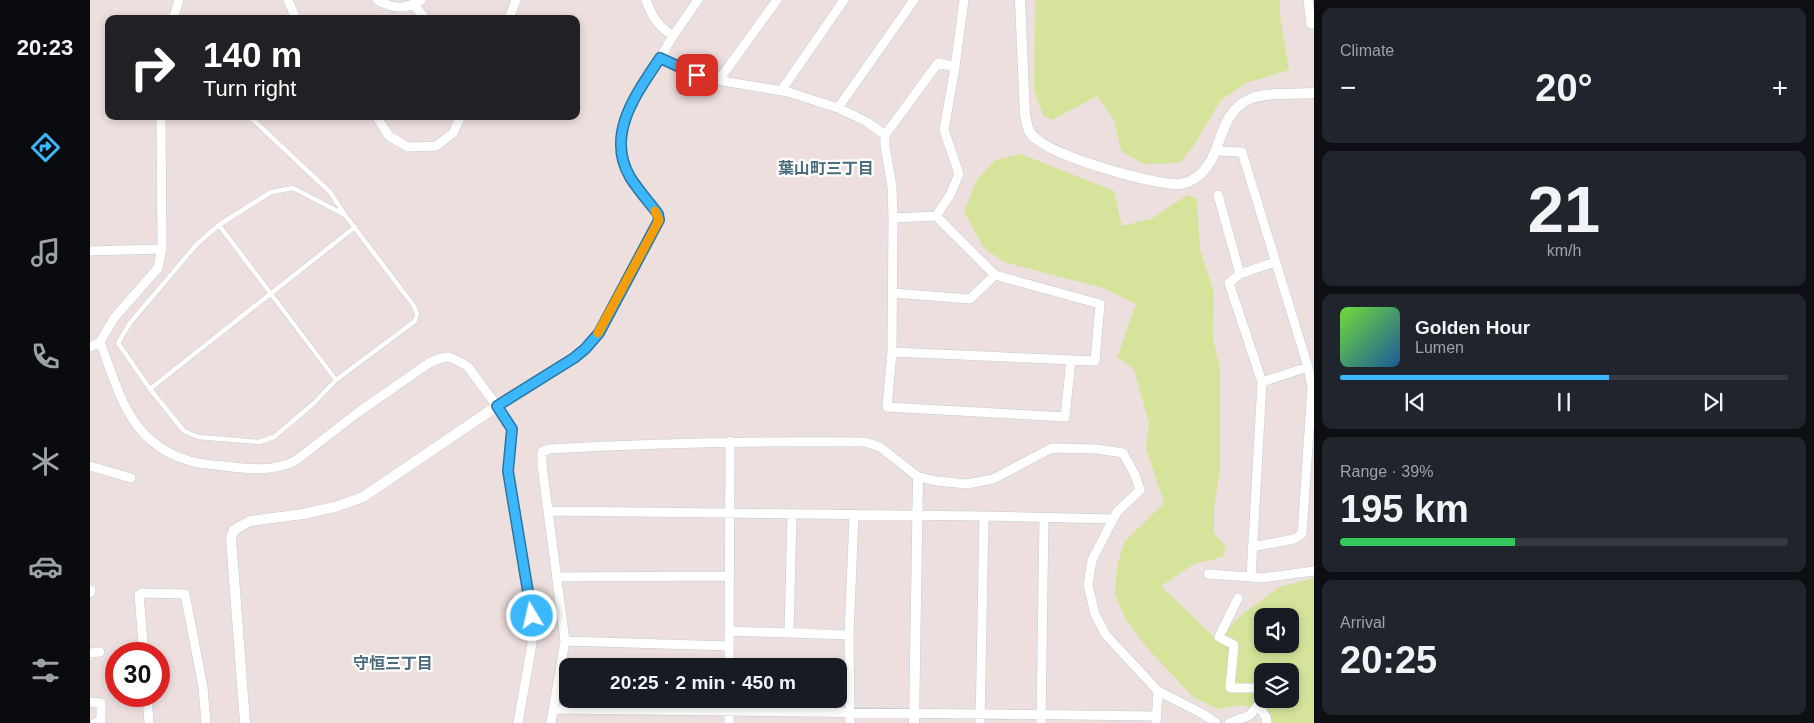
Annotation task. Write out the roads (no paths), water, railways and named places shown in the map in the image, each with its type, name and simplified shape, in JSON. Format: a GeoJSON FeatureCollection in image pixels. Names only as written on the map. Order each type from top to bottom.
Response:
{"type":"FeatureCollection","features":[{"type":"Feature","properties":{"kind":"street"},"geometry":{"type":"LineString","coordinates":[[174,15],[179,0]]}},
{"type":"Feature","properties":{"kind":"street"},"geometry":{"type":"LineString","coordinates":[[288,0],[294,15]]}},
{"type":"Feature","properties":{"kind":"street"},"geometry":{"type":"LineString","coordinates":[[377,0],[396,8],[418,2],[423,15]]}},
{"type":"Feature","properties":{"kind":"street"},"geometry":{"type":"LineString","coordinates":[[510,15],[516,0]]}},
{"type":"Feature","properties":{"kind":"street"},"geometry":{"type":"LineString","coordinates":[[646,0],[651,15],[657,24],[673,36]]}},
{"type":"Feature","properties":{"kind":"street"},"geometry":{"type":"LineString","coordinates":[[245,723],[231,538],[234,530],[250,520],[303,514],[335,507],[363,497],[585,349],[599,333],[659,220],[658,214],[630,176],[622,154],[621,134],[628,109],[673,36],[698,0]]}},
{"type":"Feature","properties":{"kind":"street"},"geometry":{"type":"LineString","coordinates":[[719,80],[777,0]]}},
{"type":"Feature","properties":{"kind":"street"},"geometry":{"type":"LineString","coordinates":[[781,91],[844,0]]}},
{"type":"Feature","properties":{"kind":"street"},"geometry":{"type":"LineString","coordinates":[[838,108],[914,0]]}},
{"type":"Feature","properties":{"kind":"street"},"geometry":{"type":"LineString","coordinates":[[936,216],[950,195],[959,174],[944,130],[964,0]]}},
{"type":"Feature","properties":{"kind":"street"},"geometry":{"type":"LineString","coordinates":[[1020,0],[1025,116],[1031,135],[1054,150],[1106,168],[1156,182],[1184,183],[1202,173],[1210,165],[1225,124],[1243,103],[1259,96],[1314,93]]}},
{"type":"Feature","properties":{"kind":"street"},"geometry":{"type":"LineString","coordinates":[[1308,0],[1311,24]]}},
{"type":"Feature","properties":{"kind":"street"},"geometry":{"type":"LineString","coordinates":[[660,58],[697,75],[781,91],[838,108],[867,122],[885,135]]}},
{"type":"Feature","properties":{"kind":"street"},"geometry":{"type":"LineString","coordinates":[[955,67],[938,63],[885,135],[892,187],[893,218],[892,352],[887,407],[1065,417],[1072,360]]}},
{"type":"Feature","properties":{"kind":"street"},"geometry":{"type":"LineString","coordinates":[[90,347],[100,342],[114,318],[158,268],[162,249],[161,120]]}},
{"type":"Feature","properties":{"kind":"street"},"geometry":{"type":"LineString","coordinates":[[379,120],[389,136],[408,147],[436,146],[453,132],[459,120]]}},
{"type":"Feature","properties":{"kind":"street"},"geometry":{"type":"LineString","coordinates":[[1216,151],[1242,152],[1308,367],[1312,388],[1302,534],[1294,539],[1252,547]]}},
{"type":"Feature","properties":{"kind":"street"},"geometry":{"type":"LineString","coordinates":[[1218,195],[1240,274]]}},
{"type":"Feature","properties":{"kind":"street"},"geometry":{"type":"LineString","coordinates":[[892,352],[1095,361],[1100,304],[995,275],[936,216],[893,218]]}},
{"type":"Feature","properties":{"kind":"street"},"geometry":{"type":"LineString","coordinates":[[90,251],[162,249]]}},
{"type":"Feature","properties":{"kind":"street"},"geometry":{"type":"LineString","coordinates":[[1251,578],[1262,382],[1230,283],[1240,274],[1275,262]]}},
{"type":"Feature","properties":{"kind":"street"},"geometry":{"type":"LineString","coordinates":[[892,294],[970,299],[995,275]]}},
{"type":"Feature","properties":{"kind":"street"},"geometry":{"type":"LineString","coordinates":[[100,342],[126,410],[135,424],[154,443],[172,454],[191,462],[230,467],[268,469],[286,466],[360,411],[429,364],[441,358],[449,357],[468,367],[512,429],[508,471],[532,616],[532,644],[518,723]]}},
{"type":"Feature","properties":{"kind":"street"},"geometry":{"type":"LineString","coordinates":[[1262,382],[1308,367]]}},
{"type":"Feature","properties":{"kind":"street"},"geometry":{"type":"LineString","coordinates":[[729,658],[730,441]]}},
{"type":"Feature","properties":{"kind":"street"},"geometry":{"type":"LineString","coordinates":[[551,723],[565,641],[541,455],[545,450],[730,441],[865,442],[880,447],[918,477],[967,484],[993,479],[1052,448],[1097,449],[1123,453],[1135,475],[1140,490],[1112,519],[1092,560],[1088,585],[1094,614],[1106,635],[1158,691],[1203,714],[1216,723]]}},
{"type":"Feature","properties":{"kind":"street"},"geometry":{"type":"LineString","coordinates":[[90,466],[131,478]]}},
{"type":"Feature","properties":{"kind":"street"},"geometry":{"type":"LineString","coordinates":[[914,718],[918,477]]}},
{"type":"Feature","properties":{"kind":"street"},"geometry":{"type":"LineString","coordinates":[[548,510],[1112,519]]}},
{"type":"Feature","properties":{"kind":"street"},"geometry":{"type":"LineString","coordinates":[[789,633],[792,514]]}},
{"type":"Feature","properties":{"kind":"street"},"geometry":{"type":"LineString","coordinates":[[850,723],[849,635],[854,515]]}},
{"type":"Feature","properties":{"kind":"street"},"geometry":{"type":"LineString","coordinates":[[980,719],[984,516]]}},
{"type":"Feature","properties":{"kind":"street"},"geometry":{"type":"LineString","coordinates":[[1041,719],[1044,518]]}},
{"type":"Feature","properties":{"kind":"street"},"geometry":{"type":"LineString","coordinates":[[1208,574],[1262,578],[1314,571]]}},
{"type":"Feature","properties":{"kind":"street"},"geometry":{"type":"LineString","coordinates":[[558,578],[730,576]]}},
{"type":"Feature","properties":{"kind":"street"},"geometry":{"type":"LineString","coordinates":[[143,642],[139,595],[152,593],[185,594],[203,687],[206,723]]}},
{"type":"Feature","properties":{"kind":"street"},"geometry":{"type":"LineString","coordinates":[[1238,598],[1219,636],[1234,645],[1230,688],[1254,688]]}},
{"type":"Feature","properties":{"kind":"street"},"geometry":{"type":"LineString","coordinates":[[729,631],[849,635]]}},
{"type":"Feature","properties":{"kind":"street"},"geometry":{"type":"LineString","coordinates":[[565,641],[729,646]]}},
{"type":"Feature","properties":{"kind":"street"},"geometry":{"type":"LineString","coordinates":[[554,709],[850,713],[914,718],[1156,720],[1158,691]]}},
{"type":"Feature","properties":{"kind":"street"},"geometry":{"type":"LineString","coordinates":[[90,702],[101,703],[101,720],[95,723]]}},
{"type":"Feature","properties":{"kind":"street"},"geometry":{"type":"LineString","coordinates":[[148,707],[149,723]]}},
{"type":"Feature","properties":{"kind":"street"},"geometry":{"type":"LineString","coordinates":[[1229,723],[1250,715],[1255,708]]}},
{"type":"Feature","properties":{"kind":"street"},"geometry":{"type":"LineString","coordinates":[[1262,708],[1267,723]]}},
{"type":"Feature","properties":{"kind":"street"},"geometry":{"type":"LineString","coordinates":[[729,711],[729,723]]}},
{"type":"Feature","properties":{"kind":"street"},"geometry":{"type":"LineString","coordinates":[[788,712],[788,723]]}},
{"type":"Feature","properties":{"kind":"lane"},"geometry":{"type":"LineString","coordinates":[[253,120],[330,192],[345,215],[414,306],[417,314],[415,321],[336,380],[313,404],[274,437],[259,442],[198,437],[184,431],[150,389],[118,343],[130,323],[198,244],[219,225],[271,192],[293,188],[345,215]]}},
{"type":"Feature","properties":{"kind":"lane"},"geometry":{"type":"LineString","coordinates":[[219,225],[336,380]]}},
{"type":"Feature","properties":{"kind":"lane"},"geometry":{"type":"LineString","coordinates":[[150,389],[355,227]]}},
{"type":"Feature","properties":{"kind":"district","name":"葉山町三丁目"},"geometry":{"type":"Point","coordinates":[826,168]}},
{"type":"Feature","properties":{"kind":"district","name":"守恒三丁目"},"geometry":{"type":"Point","coordinates":[393,663]}}]}
